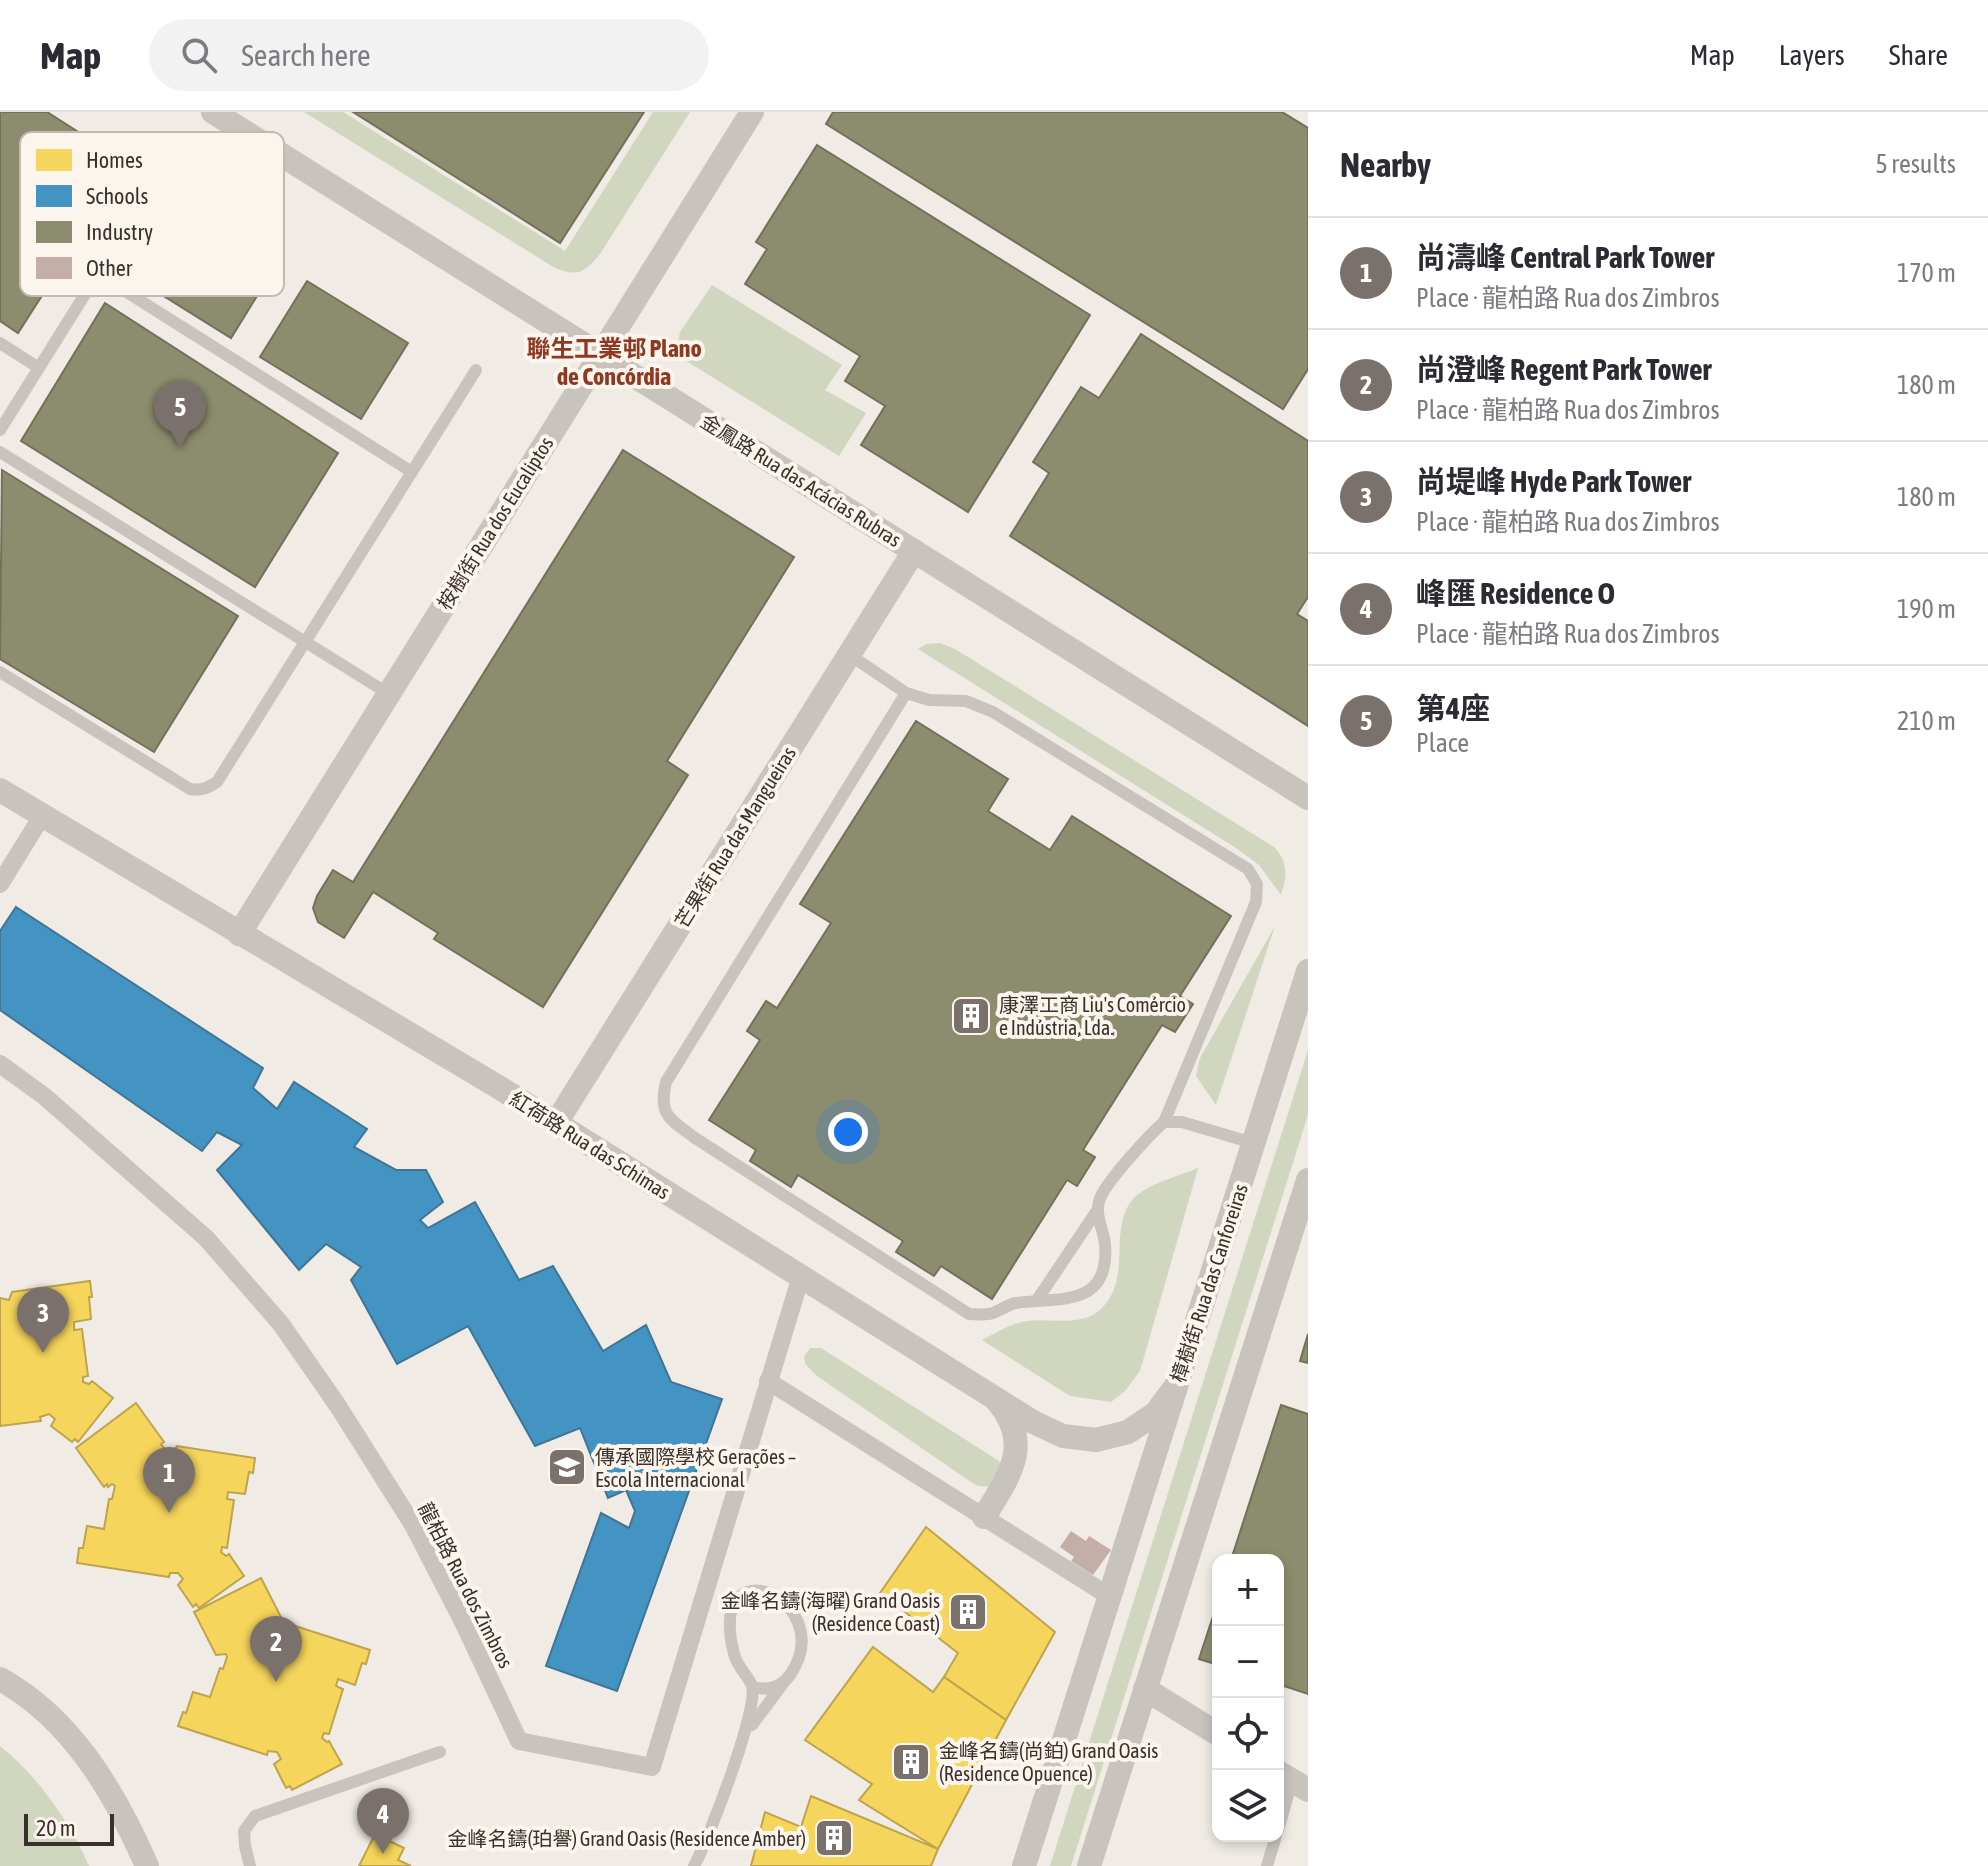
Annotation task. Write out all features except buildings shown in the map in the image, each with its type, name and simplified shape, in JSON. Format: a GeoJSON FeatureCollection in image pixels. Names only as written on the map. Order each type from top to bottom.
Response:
{"type":"FeatureCollection","features":[{"type":"Feature","properties":{"kind":"street","name":"金鳳路 Rua das Acácias Rubras"},"geometry":{"type":"LineString","coordinates":[[213,112],[245,132]]}},
{"type":"Feature","properties":{"kind":"street","name":"桉樹街 Rua dos Eucaliptos"},"geometry":{"type":"LineString","coordinates":[[239,934],[752,112]]}},
{"type":"Feature","properties":{"kind":"street","name":"金鳳路 Rua das Acácias Rubras"},"geometry":{"type":"LineString","coordinates":[[284,156],[1308,798]]}},
{"type":"Feature","properties":{"kind":"street","name":"芒果街 Rua das Mangueiras"},"geometry":{"type":"LineString","coordinates":[[556,1123],[914,551]]}},
{"type":"Feature","properties":{"kind":"street","name":"紅荷路 Rua das Schimas"},"geometry":{"type":"LineString","coordinates":[[0,790],[556,1123],[1033,1422],[1063,1436],[1096,1440],[1128,1432],[1156,1413],[1176,1386]]}},
{"type":"Feature","properties":{"kind":"street"},"geometry":{"type":"LineString","coordinates":[[0,884],[42,816]]}},
{"type":"Feature","properties":{"kind":"street","name":"樟樹街 Rua das Canforeiras"},"geometry":{"type":"LineString","coordinates":[[1024,1866],[1308,971]]}},
{"type":"Feature","properties":{"kind":"street","name":"龍柏路 Rua dos Zimbros"},"geometry":{"type":"LineString","coordinates":[[0,1064],[44,1096],[206,1238],[281,1324],[338,1406],[413,1525],[519,1741],[652,1767],[801,1276]]}},
{"type":"Feature","properties":{"kind":"street"},"geometry":{"type":"LineString","coordinates":[[1089,1866],[1308,1180]]}},
{"type":"Feature","properties":{"kind":"street"},"geometry":{"type":"LineString","coordinates":[[768,1381],[1109,1596]]}},
{"type":"Feature","properties":{"kind":"street"},"geometry":{"type":"LineString","coordinates":[[984,1517],[1009,1476],[1016,1455],[1015,1433],[1008,1413],[994,1397]]}},
{"type":"Feature","properties":{"kind":"street"},"geometry":{"type":"LineString","coordinates":[[0,1679],[42,1709],[86,1756],[124,1817],[147,1866]]}},
{"type":"Feature","properties":{"kind":"street"},"geometry":{"type":"LineString","coordinates":[[1145,1689],[1212,1730]]}},
{"type":"Feature","properties":{"kind":"lane"},"geometry":{"type":"LineString","coordinates":[[0,430],[84,296]]}},
{"type":"Feature","properties":{"kind":"lane"},"geometry":{"type":"LineString","coordinates":[[133,296],[412,472]]}},
{"type":"Feature","properties":{"kind":"lane"},"geometry":{"type":"LineString","coordinates":[[0,343],[39,368]]}},
{"type":"Feature","properties":{"kind":"lane"},"geometry":{"type":"LineString","coordinates":[[0,672],[190,789],[199,791],[217,782],[476,370]]}},
{"type":"Feature","properties":{"kind":"lane"},"geometry":{"type":"LineString","coordinates":[[0,452],[389,694]]}},
{"type":"Feature","properties":{"kind":"lane"},"geometry":{"type":"LineString","coordinates":[[850,655],[906,693],[929,700],[966,701],[993,712],[1248,869],[1257,884],[1256,902],[1164,1122],[1148,1136],[1101,1196],[1096,1212],[1037,1300]]}},
{"type":"Feature","properties":{"kind":"lane"},"geometry":{"type":"LineString","coordinates":[[906,693],[666,1082],[662,1100],[666,1116],[695,1138],[969,1314],[989,1314],[1008,1304],[1037,1300],[1063,1301],[1087,1294],[1104,1271],[1105,1242],[1096,1212]]}},
{"type":"Feature","properties":{"kind":"lane"},"geometry":{"type":"LineString","coordinates":[[1164,1122],[1182,1122],[1253,1143]]}},
{"type":"Feature","properties":{"kind":"lane"},"geometry":{"type":"LineString","coordinates":[[697,1862],[746,1734],[752,1709],[752,1687],[736,1661],[730,1637],[733,1611],[745,1591],[753,1588],[776,1597],[796,1618],[802,1638],[797,1666],[746,1734]]}},
{"type":"Feature","properties":{"kind":"lane"},"geometry":{"type":"LineString","coordinates":[[752,1687],[763,1690],[786,1681]]}},
{"type":"Feature","properties":{"kind":"lane"},"geometry":{"type":"LineString","coordinates":[[250,1866],[244,1831],[255,1816],[440,1752]]}},
{"type":"Feature","properties":{"kind":"lane"},"geometry":{"type":"LineString","coordinates":[[1284,1810],[1293,1781]]}},
{"type":"Feature","properties":{"kind":"lane"},"geometry":{"type":"LineString","coordinates":[[1267,1866],[1274,1842]]}},
{"type":"Feature","properties":{"kind":"green space"},"geometry":{"type":"Polygon","coordinates":[[[304,112],[343,112],[565,251],[653,112],[690,112],[600,254],[585,269],[575,273],[555,268],[304,112]]]}},
{"type":"Feature","properties":{"kind":"green space"},"geometry":{"type":"Polygon","coordinates":[[[712,285],[842,365],[825,390],[866,413],[839,456],[683,359],[677,348],[680,332],[712,285]]]}},
{"type":"Feature","properties":{"kind":"green space"},"geometry":{"type":"Polygon","coordinates":[[[940,643],[955,649],[1274,847],[1285,870],[1281,895],[1259,865],[1236,848],[918,649],[926,644],[940,643]]]}},
{"type":"Feature","properties":{"kind":"green space"},"geometry":{"type":"Polygon","coordinates":[[[1275,926],[1216,1105],[1196,1076],[1200,1058],[1275,926]]]}},
{"type":"Feature","properties":{"kind":"green space"},"geometry":{"type":"Polygon","coordinates":[[[1308,1050],[1308,1115],[1071,1866],[1050,1866],[1308,1050]]]}},
{"type":"Feature","properties":{"kind":"green space"},"geometry":{"type":"Polygon","coordinates":[[[1198,1168],[1140,1371],[1125,1391],[1111,1402],[1070,1396],[982,1340],[1021,1322],[1075,1320],[1100,1310],[1116,1283],[1122,1222],[1127,1208],[1136,1196],[1150,1187],[1198,1168]]]}},
{"type":"Feature","properties":{"kind":"green space"},"geometry":{"type":"Polygon","coordinates":[[[810,1348],[821,1348],[999,1461],[1004,1471],[992,1487],[978,1486],[968,1480],[817,1376],[806,1365],[804,1357],[810,1348]]]}},
{"type":"Feature","properties":{"kind":"green space"},"geometry":{"type":"Polygon","coordinates":[[[0,1746],[27,1771],[51,1800],[89,1866],[0,1866],[0,1746]]]}},
{"type":"Feature","properties":{"kind":"place","name":"第4座"},"geometry":{"type":"Point","coordinates":[180,447]}},
{"type":"Feature","properties":{"kind":"place","name":"康澤工商 Liu's Comércio e Indústria, Lda."},"geometry":{"type":"Point","coordinates":[971,1016]}},
{"type":"Feature","properties":{"kind":"place","name":"尚堤峰 Hyde Park Tower"},"geometry":{"type":"Point","coordinates":[43,1353]}},
{"type":"Feature","properties":{"kind":"place","name":"傳承國際學校 Gerações – Escola Internacional"},"geometry":{"type":"Point","coordinates":[567,1467]}},
{"type":"Feature","properties":{"kind":"place","name":"尚濤峰 Central Park Tower"},"geometry":{"type":"Point","coordinates":[169,1513]}},
{"type":"Feature","properties":{"kind":"place","name":"金峰名鑄(海曜) Grand Oasis (Residence Coast)"},"geometry":{"type":"Point","coordinates":[968,1612]}},
{"type":"Feature","properties":{"kind":"place","name":"尚澄峰 Regent Park Tower"},"geometry":{"type":"Point","coordinates":[276,1682]}},
{"type":"Feature","properties":{"kind":"place","name":"金峰名鑄(尚鉑) Grand Oasis (Residence Opuence)"},"geometry":{"type":"Point","coordinates":[911,1762]}},
{"type":"Feature","properties":{"kind":"place","name":"金峰名鑄(珀譽) Grand Oasis (Residence Amber)"},"geometry":{"type":"Point","coordinates":[834,1838]}},
{"type":"Feature","properties":{"kind":"place","name":"峰匯 Residence O"},"geometry":{"type":"Point","coordinates":[383,1854]}},
{"type":"Feature","properties":{"kind":"district","name":"聯生工業邨 Plano de Concórdia"},"geometry":{"type":"Point","coordinates":[614,362]}}]}
